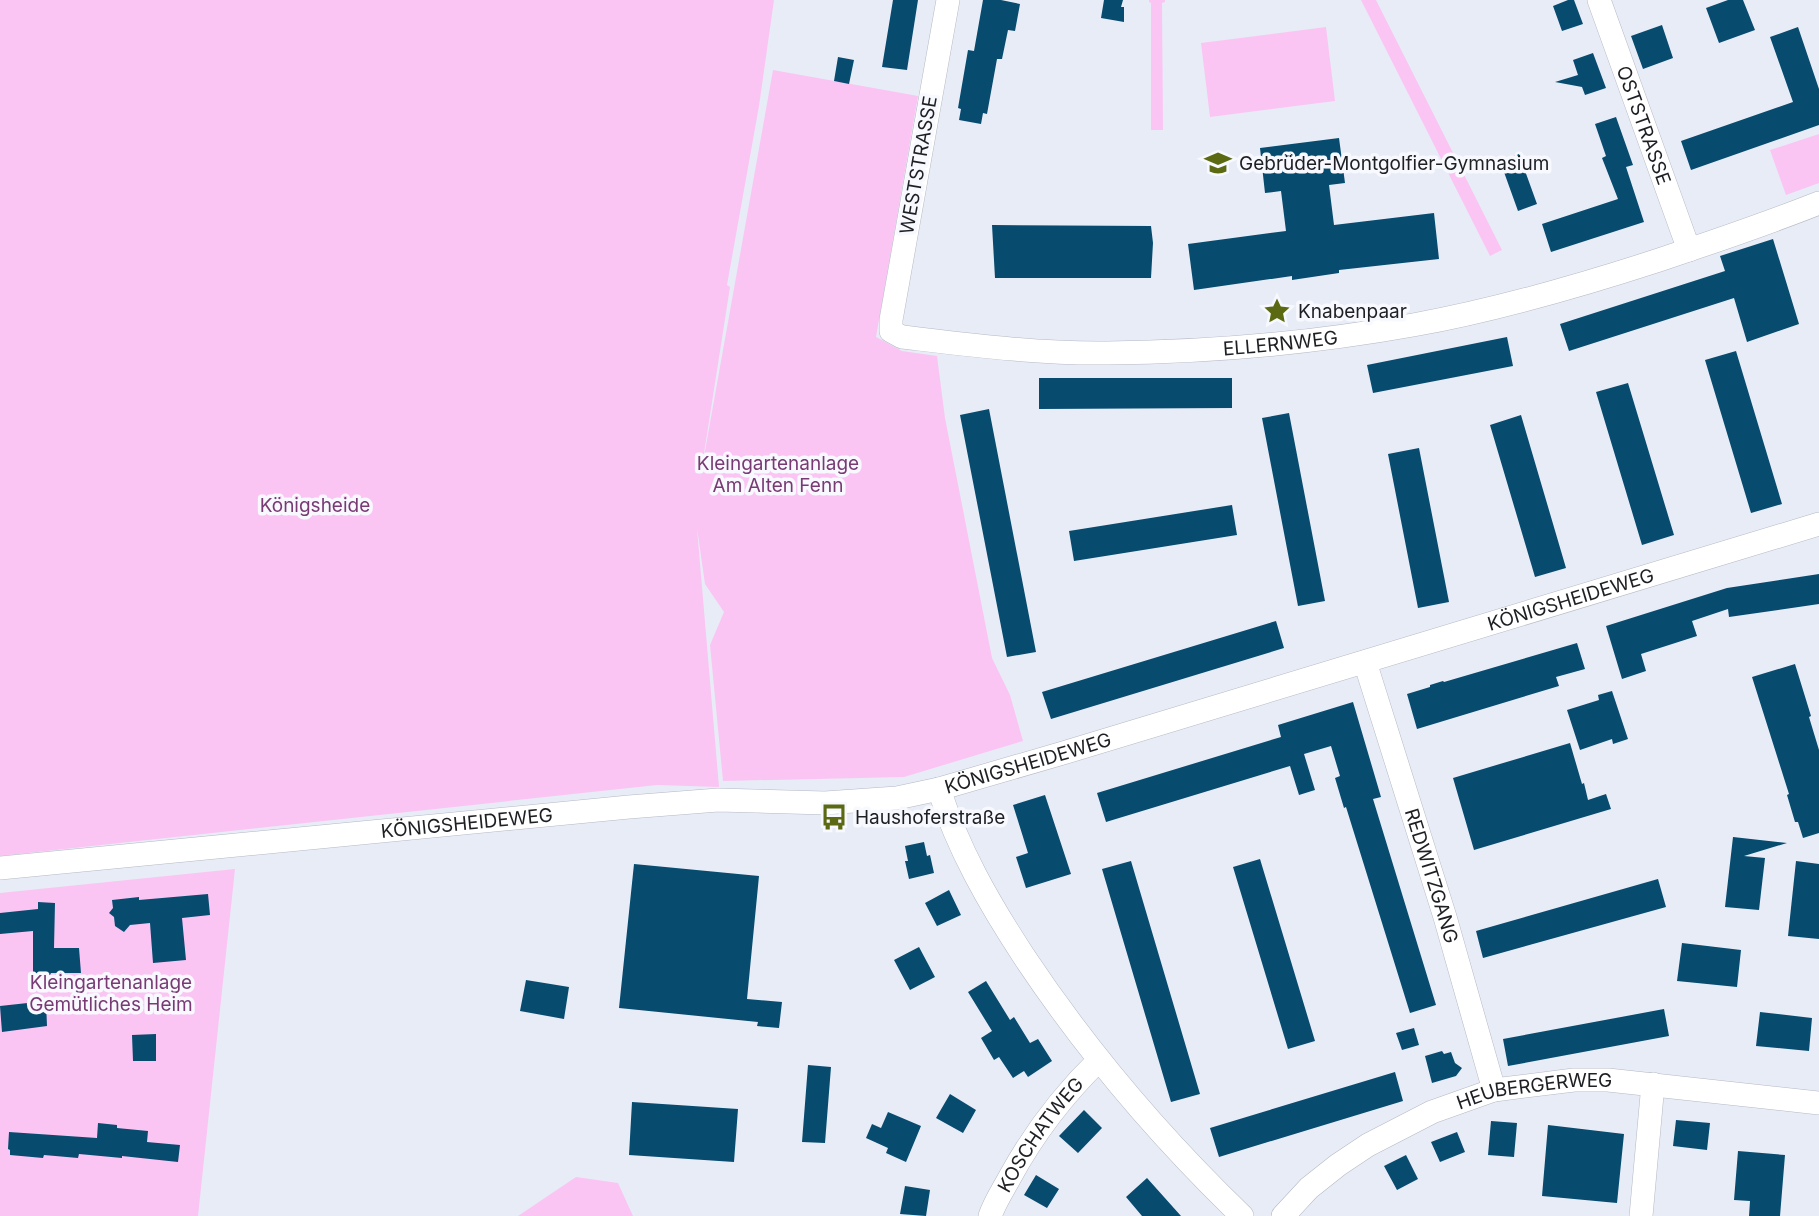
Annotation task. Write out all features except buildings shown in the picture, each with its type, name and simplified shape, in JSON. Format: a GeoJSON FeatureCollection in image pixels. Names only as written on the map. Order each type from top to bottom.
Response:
{"type":"FeatureCollection","features":[{"type":"Feature","properties":{"kind":"street","name":"WESTSTRASSE"},"geometry":{"type":"LineString","coordinates":[[891,331],[948,0]]}},
{"type":"Feature","properties":{"kind":"street","name":"OSTSTRASSE"},"geometry":{"type":"LineString","coordinates":[[1599,0],[1689,250]]}},
{"type":"Feature","properties":{"kind":"street","name":"ELLERNWEG"},"geometry":{"type":"LineString","coordinates":[[891,331],[902,337],[1003,349],[1107,353],[1301,342],[1416,325],[1579,286],[1819,203]]}},
{"type":"Feature","properties":{"kind":"street","name":"KÖNIGSHEIDEWEG"},"geometry":{"type":"LineString","coordinates":[[0,868],[718,800],[825,803],[897,798],[939,789],[1819,524]]}},
{"type":"Feature","properties":{"kind":"street","name":"REDWITZGANG"},"geometry":{"type":"LineString","coordinates":[[1365,662],[1441,904],[1494,1090]]}},
{"type":"Feature","properties":{"kind":"street"},"geometry":{"type":"LineString","coordinates":[[939,789],[950,822],[979,882],[1006,929],[1048,992],[1155,1127],[1242,1216]]}},
{"type":"Feature","properties":{"kind":"street","name":"KOSCHATWEG"},"geometry":{"type":"LineString","coordinates":[[990,1216],[1017,1164],[1051,1113],[1073,1086],[1100,1060]]}},
{"type":"Feature","properties":{"kind":"street","name":"HEUBERGERWEG"},"geometry":{"type":"LineString","coordinates":[[1283,1216],[1309,1188],[1368,1145],[1432,1112],[1494,1090],[1574,1080],[1608,1080],[1819,1103]]}},
{"type":"Feature","properties":{"kind":"street"},"geometry":{"type":"LineString","coordinates":[[1641,1216],[1653,1084]]}},
{"type":"Feature","properties":{"kind":"green space","name":"Königsheide"},"geometry":{"type":"Polygon","coordinates":[[[0,0],[774,0],[759,106],[727,285],[730,287],[700,479],[773,70],[918,96],[876,337],[902,351],[937,356],[945,418],[992,658],[1010,695],[1023,741],[904,777],[723,781],[710,645],[724,612],[705,584],[697,528],[719,787],[657,785],[0,856],[0,0]]]}},
{"type":"Feature","properties":{"kind":"green space"},"geometry":{"type":"Polygon","coordinates":[[[1149,0],[1165,0],[1162,3],[1163,130],[1151,130],[1149,0]]]}},
{"type":"Feature","properties":{"kind":"green space"},"geometry":{"type":"Polygon","coordinates":[[[1361,0],[1376,0],[1502,250],[1490,256],[1361,0]]]}},
{"type":"Feature","properties":{"kind":"green space"},"geometry":{"type":"Polygon","coordinates":[[[1326,27],[1335,101],[1210,117],[1201,43],[1326,27]]]}},
{"type":"Feature","properties":{"kind":"green space"},"geometry":{"type":"Polygon","coordinates":[[[1819,134],[1819,183],[1786,195],[1770,150],[1819,134]]]}},
{"type":"Feature","properties":{"kind":"green space","name":"Kleingartenanlage Gemütliches Heim"},"geometry":{"type":"Polygon","coordinates":[[[235,869],[198,1216],[0,1216],[0,893],[235,869]]]}},
{"type":"Feature","properties":{"kind":"green space"},"geometry":{"type":"Polygon","coordinates":[[[576,1177],[618,1183],[633,1216],[518,1216],[576,1177]]]}},
{"type":"Feature","properties":{"kind":"place","name":"Gebrüder-Montgolfier-Gymnasium"},"geometry":{"type":"Point","coordinates":[1218,163]}},
{"type":"Feature","properties":{"kind":"place","name":"Knabenpaar"},"geometry":{"type":"Point","coordinates":[1277,311]}},
{"type":"Feature","properties":{"kind":"place","name":"Haushoferstraße"},"geometry":{"type":"Point","coordinates":[834,817]}},
{"type":"Feature","properties":{"kind":"park label","name":"Kleingartenanlage Am Alten Fenn"},"geometry":{"type":"Point","coordinates":[778,474]}}]}
